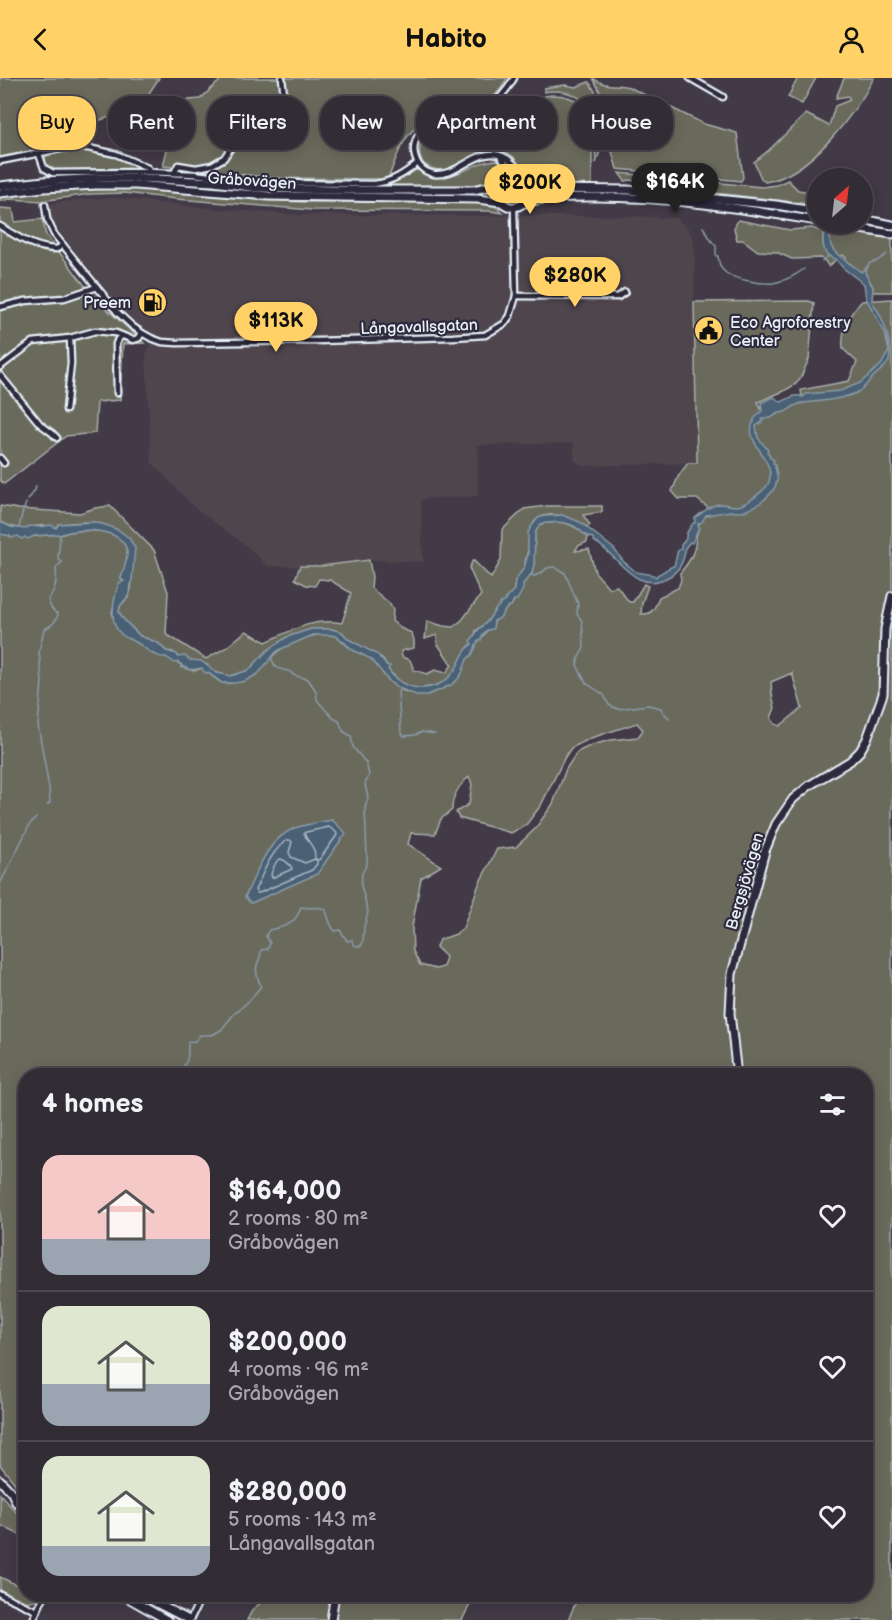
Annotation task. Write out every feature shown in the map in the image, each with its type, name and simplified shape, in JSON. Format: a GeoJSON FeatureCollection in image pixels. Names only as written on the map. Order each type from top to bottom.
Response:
{"type":"FeatureCollection","features":[{"type":"Feature","properties":{"kind":"main road","name":"Gråbovägen"},"geometry":{"type":"LineString","coordinates":[[0,186],[44,181],[137,178],[214,182],[258,188],[473,190],[514,177],[547,189],[628,190],[807,210]]}},
{"type":"Feature","properties":{"kind":"main road"},"geometry":{"type":"LineString","coordinates":[[502,202],[498,192],[503,182]]}},
{"type":"Feature","properties":{"kind":"main road"},"geometry":{"type":"LineString","coordinates":[[524,182],[528,193],[525,202]]}},
{"type":"Feature","properties":{"kind":"main road","name":"Gråbovägen"},"geometry":{"type":"LineString","coordinates":[[0,193],[44,188],[136,185],[269,196],[477,199],[502,202],[514,208]]}},
{"type":"Feature","properties":{"kind":"main road"},"geometry":{"type":"LineString","coordinates":[[514,208],[538,199],[608,197],[694,203],[807,219]]}},
{"type":"Feature","properties":{"kind":"main road"},"geometry":{"type":"LineString","coordinates":[[873,221],[892,225]]}},
{"type":"Feature","properties":{"kind":"main road"},"geometry":{"type":"LineString","coordinates":[[873,231],[892,234]]}},
{"type":"Feature","properties":{"kind":"main road","name":"Bergsjövägen"},"geometry":{"type":"LineString","coordinates":[[736,1068],[730,982],[765,850],[776,824],[793,799],[813,783],[850,761],[866,741],[883,694],[885,629],[892,596]]}},
{"type":"Feature","properties":{"kind":"main road"},"geometry":{"type":"LineString","coordinates":[[0,1480],[18,1498]]}},
{"type":"Feature","properties":{"kind":"main road"},"geometry":{"type":"LineString","coordinates":[[12,1493],[18,1504]]}},
{"type":"Feature","properties":{"kind":"main road"},"geometry":{"type":"LineString","coordinates":[[135,1602],[167,1620]]}},
{"type":"Feature","properties":{"kind":"main road"},"geometry":{"type":"LineString","coordinates":[[155,1602],[190,1620]]}},
{"type":"Feature","properties":{"kind":"main road"},"geometry":{"type":"LineString","coordinates":[[332,1620],[334,1602]]}},
{"type":"Feature","properties":{"kind":"street"},"geometry":{"type":"LineString","coordinates":[[174,173],[178,165],[196,168],[212,165],[224,158],[236,140],[248,130],[261,126],[284,95],[282,78]]}},
{"type":"Feature","properties":{"kind":"street"},"geometry":{"type":"LineString","coordinates":[[514,78],[502,97],[485,110],[471,116],[440,122],[424,129],[414,144],[414,154],[418,163],[428,172],[444,174],[485,155],[500,154],[514,164],[524,182]]}},
{"type":"Feature","properties":{"kind":"street"},"geometry":{"type":"LineString","coordinates":[[690,78],[723,97]]}},
{"type":"Feature","properties":{"kind":"street"},"geometry":{"type":"LineString","coordinates":[[0,161],[65,148],[88,148],[116,154],[148,168],[149,172]]}},
{"type":"Feature","properties":{"kind":"street"},"geometry":{"type":"LineString","coordinates":[[39,154],[44,168],[53,173],[174,173],[260,183],[385,183],[418,163]]}},
{"type":"Feature","properties":{"kind":"street"},"geometry":{"type":"LineString","coordinates":[[500,154],[507,166],[503,182]]}},
{"type":"Feature","properties":{"kind":"street","name":"Långavallsgatan"},"geometry":{"type":"LineString","coordinates":[[45,205],[47,219],[54,234],[117,312],[142,333],[162,342],[177,343],[453,338],[485,335],[504,324],[510,316],[516,296],[514,208]]}},
{"type":"Feature","properties":{"kind":"street"},"geometry":{"type":"LineString","coordinates":[[0,226],[40,246],[57,249],[63,245]]}},
{"type":"Feature","properties":{"kind":"street"},"geometry":{"type":"LineString","coordinates":[[0,307],[19,302],[64,298],[97,287]]}},
{"type":"Feature","properties":{"kind":"street"},"geometry":{"type":"LineString","coordinates":[[516,296],[618,297],[625,292]]}},
{"type":"Feature","properties":{"kind":"street"},"geometry":{"type":"LineString","coordinates":[[0,367],[33,342],[70,339],[95,331],[106,331],[133,340],[139,338],[142,333]]}},
{"type":"Feature","properties":{"kind":"street"},"geometry":{"type":"LineString","coordinates":[[117,393],[116,344],[122,336]]}},
{"type":"Feature","properties":{"kind":"street"},"geometry":{"type":"LineString","coordinates":[[66,410],[71,363],[70,339]]}},
{"type":"Feature","properties":{"kind":"street"},"geometry":{"type":"LineString","coordinates":[[0,375],[40,424],[57,438]]}},
{"type":"Feature","properties":{"kind":"street"},"geometry":{"type":"LineString","coordinates":[[0,458],[4,463]]}},
{"type":"Feature","properties":{"kind":"street"},"geometry":{"type":"LineString","coordinates":[[0,1594],[37,1611]]}},
{"type":"Feature","properties":{"kind":"street"},"geometry":{"type":"LineString","coordinates":[[33,1620],[41,1602]]}},
{"type":"Feature","properties":{"kind":"street"},"geometry":{"type":"LineString","coordinates":[[190,1620],[199,1602]]}},
{"type":"Feature","properties":{"kind":"shaded area"},"geometry":{"type":"Polygon","coordinates":[[[115,198],[299,215],[675,218],[688,228],[693,238],[695,254],[697,463],[582,466],[574,460],[574,443],[478,445],[478,496],[421,499],[423,562],[369,560],[321,566],[267,566],[249,548],[194,507],[151,462],[146,355],[155,335],[134,322],[118,307],[54,225],[45,205],[81,199],[115,198]]]}},
{"type":"Feature","properties":{"kind":"green space"},"geometry":{"type":"Polygon","coordinates":[[[0,78],[159,78],[147,96],[108,96],[108,118],[96,121],[96,96],[18,96],[18,150],[82,150],[124,160],[144,168],[142,170],[57,171],[47,166],[46,154],[0,163],[0,78]]]}},
{"type":"Feature","properties":{"kind":"green space"},"geometry":{"type":"Polygon","coordinates":[[[223,78],[507,78],[494,96],[416,96],[416,127],[404,142],[404,96],[320,96],[320,150],[399,150],[388,179],[274,178],[163,166],[167,150],[195,150],[195,99],[200,99],[223,78]]]}},
{"type":"Feature","properties":{"kind":"green space"},"geometry":{"type":"Polygon","coordinates":[[[593,78],[606,84],[629,87],[647,96],[602,96],[593,78]]]}},
{"type":"Feature","properties":{"kind":"green space"},"geometry":{"type":"Polygon","coordinates":[[[798,78],[816,78],[802,104],[788,97],[798,78]]]}},
{"type":"Feature","properties":{"kind":"green space"},"geometry":{"type":"Polygon","coordinates":[[[844,78],[874,78],[842,126],[814,156],[798,168],[765,182],[754,162],[806,114],[829,126],[835,106],[850,100],[848,96],[836,98],[844,78]]]}},
{"type":"Feature","properties":{"kind":"green space"},"geometry":{"type":"Polygon","coordinates":[[[589,82],[598,96],[576,96],[560,91],[544,92],[544,88],[565,85],[576,87],[589,82]]]}},
{"type":"Feature","properties":{"kind":"green space"},"geometry":{"type":"Polygon","coordinates":[[[552,95],[569,97],[569,150],[592,150],[592,184],[565,187],[547,184],[530,176],[511,155],[502,151],[481,154],[449,169],[437,170],[424,165],[420,150],[557,150],[557,96],[545,96],[552,95]]]}},
{"type":"Feature","properties":{"kind":"green space"},"geometry":{"type":"Polygon","coordinates":[[[673,109],[704,124],[737,133],[743,177],[741,181],[617,169],[611,150],[673,150],[673,109]]]}},
{"type":"Feature","properties":{"kind":"green space"},"geometry":{"type":"Polygon","coordinates":[[[596,150],[600,150],[596,163],[596,150]]]}},
{"type":"Feature","properties":{"kind":"green space"},"geometry":{"type":"Polygon","coordinates":[[[497,160],[504,166],[497,176],[469,186],[385,187],[415,170],[442,177],[497,160]]]}},
{"type":"Feature","properties":{"kind":"green space"},"geometry":{"type":"Polygon","coordinates":[[[619,173],[762,187],[777,185],[788,180],[798,190],[807,191],[807,204],[697,191],[630,180],[625,181],[619,173]]]}},
{"type":"Feature","properties":{"kind":"green space"},"geometry":{"type":"Polygon","coordinates":[[[138,189],[304,202],[481,202],[496,207],[503,213],[312,210],[125,193],[91,194],[41,201],[10,199],[0,201],[0,197],[70,190],[138,189]]]}},
{"type":"Feature","properties":{"kind":"green space"},"geometry":{"type":"Polygon","coordinates":[[[0,208],[13,209],[15,222],[42,219],[46,235],[86,287],[144,343],[123,344],[120,400],[97,402],[95,433],[66,436],[4,484],[0,480],[0,208]]]}},
{"type":"Feature","properties":{"kind":"green space"},"geometry":{"type":"Polygon","coordinates":[[[738,220],[790,230],[807,228],[807,234],[823,234],[823,244],[836,259],[829,267],[821,258],[792,259],[776,252],[758,251],[743,240],[737,240],[734,228],[738,220]]]}},
{"type":"Feature","properties":{"kind":"green space"},"geometry":{"type":"Polygon","coordinates":[[[830,234],[864,234],[892,239],[892,292],[872,292],[873,287],[865,273],[866,269],[861,272],[845,260],[843,255],[841,257],[834,250],[830,234]]]}},
{"type":"Feature","properties":{"kind":"green space"},"geometry":{"type":"Polygon","coordinates":[[[892,299],[892,1620],[568,1620],[576,1602],[873,1602],[873,1068],[18,1068],[18,1487],[0,1465],[0,534],[25,537],[60,535],[87,530],[108,533],[117,537],[127,551],[121,579],[124,582],[118,587],[112,613],[121,633],[153,654],[167,657],[182,665],[181,667],[194,671],[202,668],[220,682],[234,683],[250,678],[258,673],[280,649],[307,637],[326,634],[337,637],[352,649],[373,660],[388,680],[403,691],[416,694],[430,693],[448,686],[455,680],[473,653],[477,642],[508,606],[511,606],[532,573],[535,533],[540,524],[566,523],[588,537],[587,542],[578,546],[575,551],[589,549],[595,572],[609,588],[617,586],[629,602],[633,602],[644,584],[648,586],[641,614],[651,612],[659,597],[678,588],[681,580],[680,573],[694,550],[698,524],[705,516],[714,513],[697,499],[679,499],[672,491],[679,475],[688,463],[697,463],[694,302],[809,301],[814,303],[809,359],[796,384],[758,402],[765,418],[771,418],[803,403],[801,390],[849,381],[857,362],[843,349],[843,335],[853,311],[862,301],[892,299]],[[792,673],[771,682],[775,708],[771,718],[775,724],[780,726],[802,708],[792,673]],[[637,723],[591,738],[571,748],[541,805],[526,825],[511,833],[459,818],[456,812],[469,804],[472,784],[469,777],[457,792],[452,810],[441,819],[435,834],[411,833],[408,844],[441,866],[421,878],[412,927],[413,951],[420,965],[436,969],[443,967],[446,957],[436,947],[439,940],[456,934],[463,928],[479,884],[497,849],[516,847],[535,829],[553,804],[566,769],[577,752],[611,740],[638,737],[643,730],[637,723]],[[345,833],[278,839],[245,896],[345,833]]]}},
{"type":"Feature","properties":{"kind":"green space"},"geometry":{"type":"Polygon","coordinates":[[[0,506],[80,513],[110,506],[154,550],[168,592],[166,634],[206,659],[227,647],[246,631],[266,642],[294,629],[312,624],[342,623],[351,593],[330,580],[319,579],[315,586],[306,585],[295,579],[300,566],[321,566],[369,560],[371,588],[389,603],[393,610],[392,621],[412,633],[414,648],[401,651],[402,657],[410,660],[414,670],[427,674],[435,670],[446,673],[452,665],[437,643],[437,635],[425,639],[427,621],[453,627],[462,620],[481,595],[469,568],[473,560],[491,578],[501,560],[502,530],[524,509],[547,506],[602,506],[602,512],[583,515],[590,525],[587,527],[568,518],[554,515],[547,515],[534,522],[524,568],[515,581],[514,590],[486,623],[476,631],[472,643],[456,670],[444,682],[435,686],[413,688],[401,682],[390,672],[382,658],[348,639],[342,632],[331,629],[311,629],[287,637],[267,651],[249,670],[231,676],[217,673],[208,668],[208,665],[178,657],[173,652],[166,651],[158,643],[140,636],[119,612],[120,606],[130,594],[131,587],[129,538],[85,522],[59,524],[56,528],[36,526],[25,530],[0,522],[0,506]]]}},
{"type":"Feature","properties":{"kind":"green space"},"geometry":{"type":"Polygon","coordinates":[[[0,1494],[18,1514],[18,1534],[0,1525],[0,1494]]]}},
{"type":"Feature","properties":{"kind":"green space"},"geometry":{"type":"Polygon","coordinates":[[[0,1577],[18,1586],[18,1599],[14,1598],[0,1590],[0,1577]]]}},
{"type":"Feature","properties":{"kind":"green space"},"geometry":{"type":"Polygon","coordinates":[[[262,1602],[471,1602],[462,1620],[247,1620],[253,1609],[262,1602]]]}},
{"type":"Feature","properties":{"kind":"water"},"geometry":{"type":"Polygon","coordinates":[[[824,234],[829,234],[832,248],[836,253],[861,272],[867,268],[865,273],[873,287],[872,302],[888,338],[890,354],[886,365],[856,393],[836,399],[798,404],[771,418],[762,419],[762,422],[756,426],[758,438],[768,450],[770,458],[774,460],[777,478],[775,487],[765,499],[744,511],[706,515],[698,524],[699,527],[692,543],[690,542],[685,548],[677,571],[670,576],[658,581],[637,578],[593,538],[573,525],[559,522],[540,524],[535,533],[532,573],[523,584],[517,600],[514,600],[500,618],[494,621],[493,629],[487,630],[477,642],[458,679],[451,685],[428,695],[416,695],[401,689],[390,682],[371,659],[332,635],[313,635],[276,652],[258,674],[245,681],[222,683],[204,672],[202,668],[193,670],[166,657],[153,654],[117,630],[113,610],[119,583],[124,581],[121,579],[127,551],[117,537],[108,533],[87,530],[60,535],[34,536],[28,539],[18,536],[11,538],[0,534],[0,522],[11,527],[25,529],[30,526],[51,525],[56,528],[59,524],[94,522],[120,531],[129,538],[135,548],[129,595],[120,606],[119,612],[124,620],[140,636],[158,643],[166,651],[177,654],[178,657],[185,656],[190,660],[201,661],[217,673],[231,676],[249,670],[267,651],[287,637],[311,629],[331,629],[342,632],[348,639],[378,655],[386,665],[390,666],[388,669],[394,677],[401,682],[418,688],[437,685],[452,674],[472,644],[470,641],[496,608],[514,590],[515,581],[524,568],[528,554],[528,533],[538,518],[562,515],[580,522],[614,549],[636,572],[656,577],[674,566],[678,550],[681,549],[687,532],[695,523],[695,518],[706,509],[716,505],[737,506],[745,503],[760,493],[769,482],[768,466],[756,445],[751,430],[754,419],[762,411],[761,403],[774,397],[781,402],[794,396],[803,397],[806,394],[840,391],[860,383],[881,365],[889,351],[885,333],[866,298],[864,284],[827,254],[823,240],[824,234]]]}},
{"type":"Feature","properties":{"kind":"water"},"geometry":{"type":"Polygon","coordinates":[[[332,820],[346,833],[317,874],[251,903],[245,897],[264,857],[277,840],[295,828],[332,820]]]}},
{"type":"Feature","properties":{"kind":"waterway"},"geometry":{"type":"LineString","coordinates":[[703,227],[716,246],[716,256],[718,256],[721,268],[736,278],[773,283],[790,278],[804,269]]}},
{"type":"Feature","properties":{"kind":"waterway"},"geometry":{"type":"LineString","coordinates":[[866,268],[870,263],[887,254]]}},
{"type":"Feature","properties":{"kind":"waterway"},"geometry":{"type":"LineString","coordinates":[[822,261],[829,256]]}},
{"type":"Feature","properties":{"kind":"waterway"},"geometry":{"type":"LineString","coordinates":[[28,500],[36,486]]}},
{"type":"Feature","properties":{"kind":"waterway"},"geometry":{"type":"LineString","coordinates":[[19,528],[26,503]]}},
{"type":"Feature","properties":{"kind":"waterway"},"geometry":{"type":"LineString","coordinates":[[47,805],[50,803],[49,788],[38,725],[42,682],[39,652],[44,629],[53,623],[58,614],[51,608],[48,599],[54,588],[56,568],[62,562],[58,559],[60,536]]}},
{"type":"Feature","properties":{"kind":"waterway"},"geometry":{"type":"LineString","coordinates":[[531,575],[535,576],[547,568],[554,567],[565,573],[578,604],[577,614],[582,621],[584,648],[577,665],[586,683],[604,695],[609,705],[618,709],[648,705],[661,708],[670,719]]}},
{"type":"Feature","properties":{"kind":"waterway"},"geometry":{"type":"LineString","coordinates":[[182,1068],[188,1057],[188,1042],[195,1041],[200,1035],[212,1035],[221,1030],[261,986],[256,968],[261,950],[268,949],[270,943],[266,936],[269,930],[290,924],[301,907],[325,909],[335,931],[340,930],[347,941],[352,940],[355,946],[361,946],[363,942],[368,912],[361,885],[362,873],[367,864],[365,808],[368,798],[365,784],[369,775],[366,763],[353,747],[351,736],[343,731],[339,721],[333,718],[317,700],[316,691],[308,679],[279,668],[270,659]]}},
{"type":"Feature","properties":{"kind":"waterway"},"geometry":{"type":"LineString","coordinates":[[400,689],[398,692],[401,732],[404,736],[422,732],[435,734]]}},
{"type":"Feature","properties":{"kind":"waterway"},"geometry":{"type":"LineString","coordinates":[[0,884],[30,824],[36,818]]}},
{"type":"Feature","properties":{"kind":"place","name":"Preem"},"geometry":{"type":"Point","coordinates":[152,302]}},
{"type":"Feature","properties":{"kind":"place","name":"Eco Agroforestry Center"},"geometry":{"type":"Point","coordinates":[709,331]}}]}
